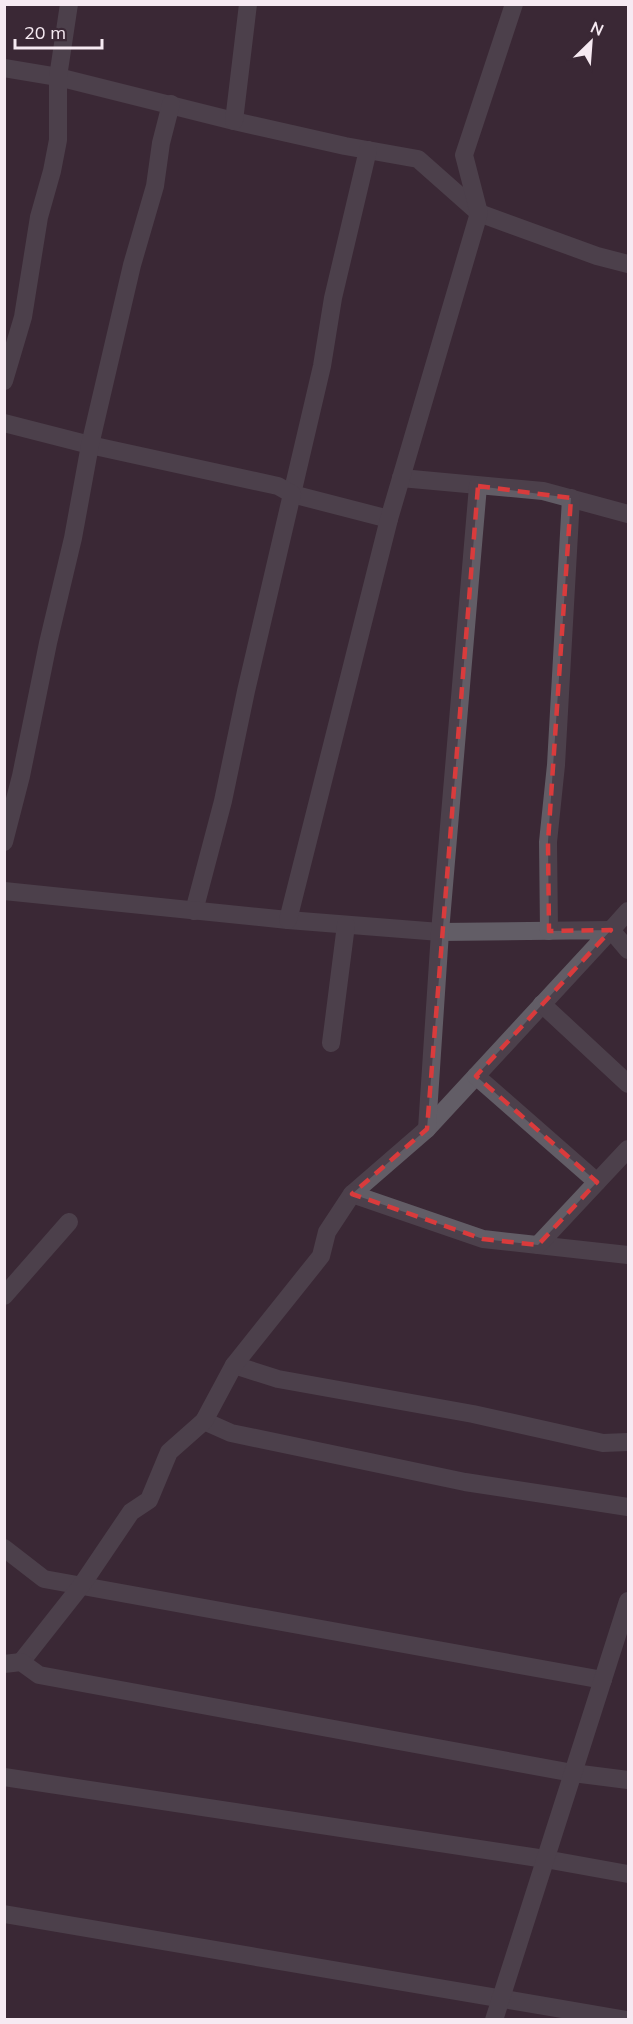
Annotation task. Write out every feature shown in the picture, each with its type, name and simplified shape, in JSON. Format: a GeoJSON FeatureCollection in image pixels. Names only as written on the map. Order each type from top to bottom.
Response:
{"type":"FeatureCollection","features":[{"type":"Feature","properties":{"kind":"street"},"geometry":{"type":"LineString","coordinates":[[4,381],[23,317],[39,217],[58,140],[58,77],[69,4]]}},
{"type":"Feature","properties":{"kind":"street"},"geometry":{"type":"LineString","coordinates":[[234,121],[248,4]]}},
{"type":"Feature","properties":{"kind":"street"},"geometry":{"type":"LineString","coordinates":[[288,920],[389,519],[479,213],[464,154],[514,4]]}},
{"type":"Feature","properties":{"kind":"street"},"geometry":{"type":"LineString","coordinates":[[4,68],[58,77],[234,121],[418,159],[479,213],[597,256],[628,264]]}},
{"type":"Feature","properties":{"kind":"street"},"geometry":{"type":"LineString","coordinates":[[4,842],[21,776],[73,537],[90,445],[132,265],[154,186],[161,143],[171,104]]}},
{"type":"Feature","properties":{"kind":"street"},"geometry":{"type":"LineString","coordinates":[[194,911],[223,801],[246,691],[322,366],[333,298],[368,150]]}},
{"type":"Feature","properties":{"kind":"street"},"geometry":{"type":"LineString","coordinates":[[4,423],[90,445],[278,486],[292,494],[389,519]]}},
{"type":"Feature","properties":{"kind":"street"},"geometry":{"type":"LineString","coordinates":[[401,478],[543,491],[628,514]]}},
{"type":"Feature","properties":{"kind":"street"},"geometry":{"type":"LineString","coordinates":[[427,1129],[440,932],[478,486]]}},
{"type":"Feature","properties":{"kind":"street"},"geometry":{"type":"LineString","coordinates":[[549,932],[548,842],[556,765],[571,498]]}},
{"type":"Feature","properties":{"kind":"street"},"geometry":{"type":"LineString","coordinates":[[4,891],[288,920],[440,932],[610,930],[628,950]]}},
{"type":"Feature","properties":{"kind":"street"},"geometry":{"type":"LineString","coordinates":[[628,911],[427,1129],[352,1194],[327,1232],[321,1256],[234,1365],[204,1421],[169,1452],[149,1500],[130,1512],[81,1586],[13,1663],[39,1676],[573,1773],[628,1780]]}},
{"type":"Feature","properties":{"kind":"street"},"geometry":{"type":"LineString","coordinates":[[331,1042],[346,925]]}},
{"type":"Feature","properties":{"kind":"street"},"geometry":{"type":"LineString","coordinates":[[542,1004],[628,1084]]}},
{"type":"Feature","properties":{"kind":"street"},"geometry":{"type":"LineString","coordinates":[[476,1076],[597,1182]]}},
{"type":"Feature","properties":{"kind":"street"},"geometry":{"type":"LineString","coordinates":[[538,1245],[628,1149]]}},
{"type":"Feature","properties":{"kind":"street"},"geometry":{"type":"LineString","coordinates":[[352,1194],[483,1239],[628,1255]]}},
{"type":"Feature","properties":{"kind":"street"},"geometry":{"type":"LineString","coordinates":[[4,1296],[69,1222]]}},
{"type":"Feature","properties":{"kind":"street"},"geometry":{"type":"LineString","coordinates":[[234,1365],[278,1379],[473,1414],[603,1443],[628,1442]]}},
{"type":"Feature","properties":{"kind":"street"},"geometry":{"type":"LineString","coordinates":[[204,1421],[231,1433],[465,1482],[628,1507]]}},
{"type":"Feature","properties":{"kind":"street"},"geometry":{"type":"LineString","coordinates":[[4,1548],[44,1579],[603,1680]]}},
{"type":"Feature","properties":{"kind":"street"},"geometry":{"type":"LineString","coordinates":[[494,2019],[628,1601]]}},
{"type":"Feature","properties":{"kind":"street"},"geometry":{"type":"LineString","coordinates":[[4,1778],[545,1859],[628,1874]]}},
{"type":"Feature","properties":{"kind":"street"},"geometry":{"type":"LineString","coordinates":[[4,1914],[627,2019]]}},
{"type":"Feature","properties":{"kind":"highlighted area"},"geometry":{"type":"Polygon","coordinates":[[[478,486],[571,498],[548,842],[549,931],[611,930],[476,1076],[597,1182],[538,1245],[483,1239],[352,1194],[427,1129],[478,486]]]}}]}
